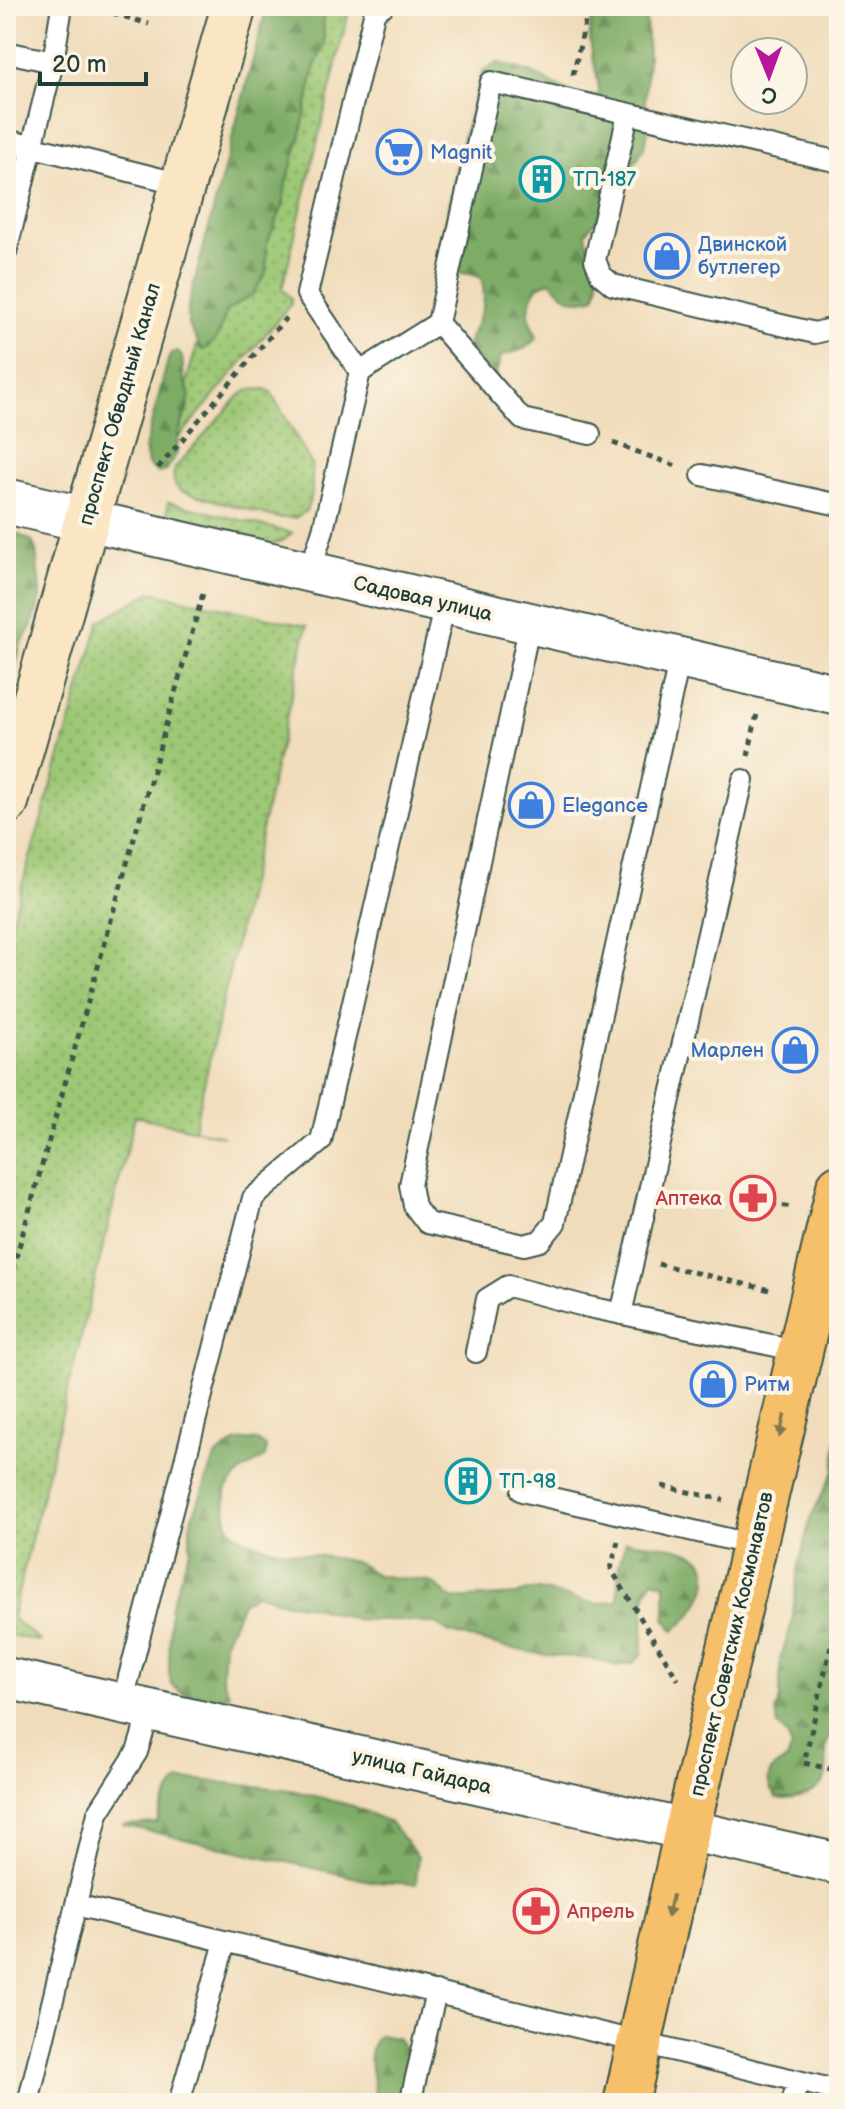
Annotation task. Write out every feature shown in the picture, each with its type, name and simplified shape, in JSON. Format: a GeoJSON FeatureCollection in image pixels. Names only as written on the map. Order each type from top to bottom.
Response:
{"type":"FeatureCollection","features":[{"type":"Feature","properties":{"kind":"main road","name":"проспект Обводный Канал"},"geometry":{"type":"LineString","coordinates":[[6,802],[234,6]]}},
{"type":"Feature","properties":{"kind":"main road","name":"проспект Советских Космонавтов"},"geometry":{"type":"LineString","coordinates":[[626,2103],[687,1830],[839,1187]]}},
{"type":"Feature","properties":{"kind":"street","name":"Садовая улица"},"geometry":{"type":"LineString","coordinates":[[6,501],[839,695]]}},
{"type":"Feature","properties":{"kind":"street","name":"улица Гайдара"},"geometry":{"type":"LineString","coordinates":[[6,1678],[839,1864]]}},
{"type":"Feature","properties":{"kind":"lane"},"geometry":{"type":"LineString","coordinates":[[6,252],[53,62],[62,6]]}},
{"type":"Feature","properties":{"kind":"lane"},"geometry":{"type":"LineString","coordinates":[[360,372],[307,294],[375,10],[383,6]]}},
{"type":"Feature","properties":{"kind":"lane"},"geometry":{"type":"LineString","coordinates":[[6,52],[53,62]]}},
{"type":"Feature","properties":{"kind":"lane"},"geometry":{"type":"LineString","coordinates":[[310,571],[323,530],[360,372],[438,323],[491,82],[839,162]]}},
{"type":"Feature","properties":{"kind":"lane"},"geometry":{"type":"LineString","coordinates":[[628,114],[595,260],[601,275],[613,285],[815,333],[839,324]]}},
{"type":"Feature","properties":{"kind":"lane"},"geometry":{"type":"LineString","coordinates":[[6,140],[181,184]]}},
{"type":"Feature","properties":{"kind":"lane"},"geometry":{"type":"LineString","coordinates":[[438,323],[522,419],[590,434]]}},
{"type":"Feature","properties":{"kind":"lane"},"geometry":{"type":"LineString","coordinates":[[702,475],[839,505]]}},
{"type":"Feature","properties":{"kind":"lane"},"geometry":{"type":"LineString","coordinates":[[28,2103],[98,1813],[137,1752],[136,1707],[253,1198],[321,1141],[445,603]]}},
{"type":"Feature","properties":{"kind":"lane"},"geometry":{"type":"LineString","coordinates":[[530,623],[410,1185],[414,1206],[427,1223],[524,1245],[540,1241],[555,1223],[680,657]]}},
{"type":"Feature","properties":{"kind":"lane"},"geometry":{"type":"LineString","coordinates":[[621,1314],[743,780]]}},
{"type":"Feature","properties":{"kind":"lane"},"geometry":{"type":"LineString","coordinates":[[476,1352],[487,1299],[508,1286],[621,1314],[800,1351]]}},
{"type":"Feature","properties":{"kind":"lane"},"geometry":{"type":"LineString","coordinates":[[522,1491],[754,1545]]}},
{"type":"Feature","properties":{"kind":"lane"},"geometry":{"type":"LineString","coordinates":[[76,1905],[839,2091]]}},
{"type":"Feature","properties":{"kind":"lane"},"geometry":{"type":"LineString","coordinates":[[179,2103],[225,1942]]}},
{"type":"Feature","properties":{"kind":"lane"},"geometry":{"type":"LineString","coordinates":[[410,2103],[436,1992]]}},
{"type":"Feature","properties":{"kind":"lane"},"geometry":{"type":"LineString","coordinates":[[792,2103],[798,2081]]}},
{"type":"Feature","properties":{"kind":"path"},"geometry":{"type":"LineString","coordinates":[[89,6],[149,24]]}},
{"type":"Feature","properties":{"kind":"path"},"geometry":{"type":"LineString","coordinates":[[567,99],[589,6]]}},
{"type":"Feature","properties":{"kind":"path"},"geometry":{"type":"LineString","coordinates":[[158,468],[307,294]]}},
{"type":"Feature","properties":{"kind":"path"},"geometry":{"type":"LineString","coordinates":[[590,434],[702,475]]}},
{"type":"Feature","properties":{"kind":"path"},"geometry":{"type":"LineString","coordinates":[[6,1293],[204,590]]}},
{"type":"Feature","properties":{"kind":"path"},"geometry":{"type":"LineString","coordinates":[[743,780],[757,714]]}},
{"type":"Feature","properties":{"kind":"path"},"geometry":{"type":"LineString","coordinates":[[735,1200],[802,1209]]}},
{"type":"Feature","properties":{"kind":"path"},"geometry":{"type":"LineString","coordinates":[[633,1259],[770,1290]]}},
{"type":"Feature","properties":{"kind":"path"},"geometry":{"type":"LineString","coordinates":[[662,1486],[724,1500]]}},
{"type":"Feature","properties":{"kind":"path"},"geometry":{"type":"LineString","coordinates":[[624,1514],[611,1569],[678,1680]]}},
{"type":"Feature","properties":{"kind":"path"},"geometry":{"type":"LineString","coordinates":[[839,1611],[804,1763],[839,1771]]}},
{"type":"Feature","properties":{"kind":"green space"},"geometry":{"type":"Polygon","coordinates":[[[267,6],[318,6],[323,15],[324,45],[315,66],[283,206],[267,243],[266,273],[253,294],[226,311],[216,339],[202,350],[188,324],[188,306],[267,6]]]}},
{"type":"Feature","properties":{"kind":"green space"},"geometry":{"type":"Polygon","coordinates":[[[318,6],[350,6],[282,289],[291,298],[291,304],[177,440],[188,404],[186,383],[197,345],[202,350],[212,342],[221,328],[226,311],[253,294],[266,273],[267,243],[283,206],[315,66],[324,45],[323,15],[318,6]]]}},
{"type":"Feature","properties":{"kind":"green space"},"geometry":{"type":"Polygon","coordinates":[[[600,6],[632,6],[646,18],[648,56],[645,102],[648,132],[636,161],[624,172],[597,220],[586,232],[597,272],[598,289],[595,297],[575,300],[551,281],[537,287],[529,315],[537,338],[524,349],[501,356],[495,378],[480,384],[471,383],[465,354],[483,307],[481,278],[444,268],[439,264],[439,255],[461,145],[483,71],[497,62],[534,74],[581,96],[599,95],[590,26],[600,6]]]}},
{"type":"Feature","properties":{"kind":"green space"},"geometry":{"type":"Polygon","coordinates":[[[178,351],[190,396],[178,435],[177,453],[166,471],[158,473],[148,465],[145,448],[168,360],[171,353],[178,351]]]}},
{"type":"Feature","properties":{"kind":"green space"},"geometry":{"type":"Polygon","coordinates":[[[266,389],[271,392],[312,465],[312,494],[306,511],[295,518],[278,518],[181,491],[174,481],[175,468],[239,396],[249,390],[266,389]]]}},
{"type":"Feature","properties":{"kind":"green space"},"geometry":{"type":"Polygon","coordinates":[[[168,502],[292,533],[284,540],[267,546],[169,519],[168,502]]]}},
{"type":"Feature","properties":{"kind":"green space"},"geometry":{"type":"Polygon","coordinates":[[[6,528],[32,541],[36,550],[40,602],[21,644],[16,665],[6,671],[6,528]]]}},
{"type":"Feature","properties":{"kind":"green space"},"geometry":{"type":"Polygon","coordinates":[[[151,592],[307,626],[194,1129],[223,1136],[135,1116],[12,1618],[41,1642],[6,1634],[6,939],[100,621],[151,592]]]}},
{"type":"Feature","properties":{"kind":"green space"},"geometry":{"type":"Polygon","coordinates":[[[839,1414],[839,1719],[827,1743],[823,1782],[805,1795],[776,1798],[769,1786],[769,1776],[775,1767],[787,1760],[792,1748],[787,1735],[778,1726],[776,1711],[780,1698],[780,1659],[792,1623],[798,1569],[810,1519],[834,1471],[839,1414]]]}},
{"type":"Feature","properties":{"kind":"green space"},"geometry":{"type":"Polygon","coordinates":[[[257,1441],[266,1447],[265,1457],[241,1472],[226,1488],[226,1516],[232,1530],[256,1544],[360,1564],[378,1575],[427,1581],[452,1599],[517,1595],[528,1590],[539,1590],[597,1604],[618,1601],[619,1564],[626,1541],[683,1550],[695,1555],[704,1563],[707,1575],[704,1592],[692,1614],[673,1630],[665,1620],[665,1584],[653,1580],[644,1606],[642,1654],[633,1663],[617,1666],[593,1659],[539,1654],[499,1646],[448,1632],[436,1624],[357,1620],[256,1594],[242,1603],[224,1643],[222,1676],[229,1694],[222,1704],[183,1694],[172,1685],[169,1673],[170,1609],[190,1549],[190,1524],[215,1457],[235,1442],[257,1441]]]}},
{"type":"Feature","properties":{"kind":"green space"},"geometry":{"type":"Polygon","coordinates":[[[197,1780],[291,1790],[353,1806],[391,1823],[418,1857],[416,1884],[375,1882],[122,1825],[157,1823],[165,1800],[179,1781],[197,1780]]]}},
{"type":"Feature","properties":{"kind":"green space"},"geometry":{"type":"Polygon","coordinates":[[[379,2035],[396,2038],[411,2056],[399,2103],[376,2103],[370,2058],[379,2035]]]}},
{"type":"Feature","properties":{"kind":"place","name":"Magnit"},"geometry":{"type":"Point","coordinates":[399,152]}},
{"type":"Feature","properties":{"kind":"place","name":"ТП-187"},"geometry":{"type":"Point","coordinates":[542,179]}},
{"type":"Feature","properties":{"kind":"place","name":"Двинской бутлегер"},"geometry":{"type":"Point","coordinates":[667,256]}},
{"type":"Feature","properties":{"kind":"place","name":"Elegance"},"geometry":{"type":"Point","coordinates":[531,805]}},
{"type":"Feature","properties":{"kind":"place","name":"Марлен"},"geometry":{"type":"Point","coordinates":[795,1050]}},
{"type":"Feature","properties":{"kind":"place","name":"Аптека"},"geometry":{"type":"Point","coordinates":[753,1198]}},
{"type":"Feature","properties":{"kind":"place","name":"Ритм"},"geometry":{"type":"Point","coordinates":[713,1384]}},
{"type":"Feature","properties":{"kind":"place","name":"ТП-98"},"geometry":{"type":"Point","coordinates":[468,1481]}},
{"type":"Feature","properties":{"kind":"place","name":"Апрель"},"geometry":{"type":"Point","coordinates":[536,1911]}}]}
